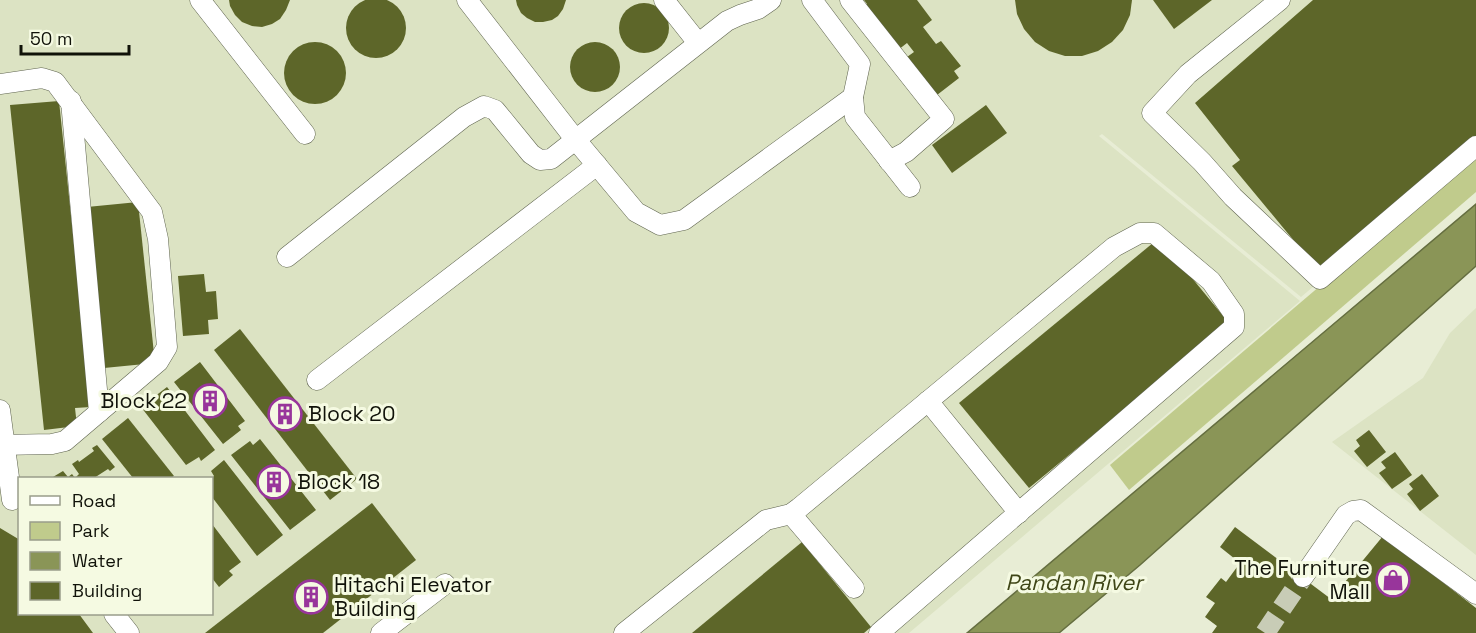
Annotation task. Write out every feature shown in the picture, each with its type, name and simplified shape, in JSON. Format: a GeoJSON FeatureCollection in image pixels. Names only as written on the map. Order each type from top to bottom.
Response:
{"type":"FeatureCollection","features":[{"type":"Feature","properties":{"kind":"street"},"geometry":{"type":"LineString","coordinates":[[200,0],[305,134]]}},
{"type":"Feature","properties":{"kind":"street"},"geometry":{"type":"LineString","coordinates":[[467,0],[575,139],[636,212],[660,225],[684,220],[853,97]]}},
{"type":"Feature","properties":{"kind":"street"},"geometry":{"type":"LineString","coordinates":[[664,0],[698,43]]}},
{"type":"Feature","properties":{"kind":"street"},"geometry":{"type":"LineString","coordinates":[[286,257],[474,111],[484,106],[495,110],[531,154],[540,160],[551,159],[727,21],[758,9],[771,0]]}},
{"type":"Feature","properties":{"kind":"street"},"geometry":{"type":"LineString","coordinates":[[812,0],[860,64],[853,97],[855,117],[910,187]]}},
{"type":"Feature","properties":{"kind":"street"},"geometry":{"type":"LineString","coordinates":[[850,0],[944,119],[906,152],[889,161]]}},
{"type":"Feature","properties":{"kind":"street"},"geometry":{"type":"LineString","coordinates":[[1280,0],[1188,75],[1152,113],[1202,162],[1233,197],[1320,279],[1476,146]]}},
{"type":"Feature","properties":{"kind":"street"},"geometry":{"type":"LineString","coordinates":[[0,84],[42,78],[55,82],[152,212],[159,249],[167,347],[158,362],[65,441],[52,444],[2,445]]}},
{"type":"Feature","properties":{"kind":"street"},"geometry":{"type":"LineString","coordinates":[[71,101],[99,412]]}},
{"type":"Feature","properties":{"kind":"street"},"geometry":{"type":"LineString","coordinates":[[317,380],[597,165]]}},
{"type":"Feature","properties":{"kind":"street"},"geometry":{"type":"LineString","coordinates":[[624,633],[766,520],[791,514],[1114,247],[1140,233],[1154,233],[1210,281],[1234,314],[1234,327],[879,633]]}},
{"type":"Feature","properties":{"kind":"street"},"geometry":{"type":"LineString","coordinates":[[928,401],[1019,513]]}},
{"type":"Feature","properties":{"kind":"street"},"geometry":{"type":"LineString","coordinates":[[0,410],[2,445],[10,500]]}},
{"type":"Feature","properties":{"kind":"street"},"geometry":{"type":"LineString","coordinates":[[1303,578],[1346,515],[1361,510],[1476,594]]}},
{"type":"Feature","properties":{"kind":"street"},"geometry":{"type":"LineString","coordinates":[[791,514],[854,588]]}},
{"type":"Feature","properties":{"kind":"street"},"geometry":{"type":"LineString","coordinates":[[381,633],[445,584]]}},
{"type":"Feature","properties":{"kind":"street"},"geometry":{"type":"LineString","coordinates":[[115,615],[129,633]]}},
{"type":"Feature","properties":{"kind":"shaded area"},"geometry":{"type":"Polygon","coordinates":[[[0,0],[1476,0],[1476,149],[1301,297],[1102,134],[1099,136],[1300,301],[909,633],[0,633],[0,0]]]}},
{"type":"Feature","properties":{"kind":"shaded area"},"geometry":{"type":"Polygon","coordinates":[[[1476,308],[1476,555],[1332,442],[1423,378],[1450,333],[1476,308]]]}},
{"type":"Feature","properties":{"kind":"green space"},"geometry":{"type":"Polygon","coordinates":[[[1476,153],[1476,192],[1129,490],[1110,465],[1476,153]]]}},
{"type":"Feature","properties":{"kind":"water","name":"Pandan River"},"geometry":{"type":"Polygon","coordinates":[[[1476,204],[1476,266],[1140,565],[1059,633],[967,633],[1476,204]]]}},
{"type":"Feature","properties":{"kind":"building"},"geometry":{"type":"Polygon","coordinates":[[[367,-1],[388,0],[401,11],[406,22],[406,34],[401,45],[393,53],[382,58],[370,58],[359,53],[351,45],[346,34],[346,22],[351,11],[367,-1]]]}},
{"type":"Feature","properties":{"kind":"building"},"geometry":{"type":"Polygon","coordinates":[[[229,0],[290,0],[280,19],[262,27],[242,22],[235,15],[229,0]]]}},
{"type":"Feature","properties":{"kind":"building"},"geometry":{"type":"Polygon","coordinates":[[[516,0],[566,0],[558,16],[552,20],[535,22],[521,13],[516,0]]]}},
{"type":"Feature","properties":{"kind":"building"},"geometry":{"type":"Polygon","coordinates":[[[864,0],[917,0],[932,20],[923,27],[936,44],[941,41],[961,66],[954,71],[959,78],[937,95],[907,57],[914,52],[907,43],[898,50],[864,6],[867,4],[864,0]]]}},
{"type":"Feature","properties":{"kind":"building"},"geometry":{"type":"Polygon","coordinates":[[[1015,0],[1132,0],[1130,15],[1123,30],[1112,42],[1098,51],[1082,56],[1065,56],[1049,51],[1035,42],[1024,29],[1017,14],[1015,0]]]}},
{"type":"Feature","properties":{"kind":"building"},"geometry":{"type":"Polygon","coordinates":[[[1153,0],[1212,0],[1174,29],[1153,0]]]}},
{"type":"Feature","properties":{"kind":"building"},"geometry":{"type":"Polygon","coordinates":[[[1313,0],[1476,0],[1476,140],[1319,271],[1232,166],[1240,160],[1195,103],[1313,0]]]}},
{"type":"Feature","properties":{"kind":"building"},"geometry":{"type":"Polygon","coordinates":[[[639,3],[649,3],[662,10],[669,23],[669,33],[662,46],[649,53],[639,53],[630,49],[623,42],[619,33],[619,23],[623,14],[630,7],[639,3]]]}},
{"type":"Feature","properties":{"kind":"building"},"geometry":{"type":"Polygon","coordinates":[[[315,42],[337,51],[346,73],[337,95],[315,104],[293,95],[284,73],[293,51],[315,42]]]}},
{"type":"Feature","properties":{"kind":"building"},"geometry":{"type":"Polygon","coordinates":[[[590,42],[600,42],[613,49],[620,62],[620,72],[613,85],[600,92],[590,92],[581,88],[574,81],[570,72],[570,62],[574,53],[581,46],[590,42]]]}},
{"type":"Feature","properties":{"kind":"building"},"geometry":{"type":"Polygon","coordinates":[[[59,101],[91,407],[75,408],[77,426],[44,430],[10,105],[59,101]]]}},
{"type":"Feature","properties":{"kind":"building"},"geometry":{"type":"Polygon","coordinates":[[[986,105],[1007,133],[952,173],[932,145],[986,105]]]}},
{"type":"Feature","properties":{"kind":"building"},"geometry":{"type":"Polygon","coordinates":[[[138,202],[155,363],[104,368],[87,207],[138,202]]]}},
{"type":"Feature","properties":{"kind":"building"},"geometry":{"type":"Polygon","coordinates":[[[1159,238],[1229,323],[1029,488],[959,403],[1159,238]]]}},
{"type":"Feature","properties":{"kind":"building"},"geometry":{"type":"Polygon","coordinates":[[[204,274],[206,292],[216,291],[218,319],[208,320],[209,334],[183,336],[178,276],[204,274]]]}},
{"type":"Feature","properties":{"kind":"building","name":"Block 20"},"geometry":{"type":"Polygon","coordinates":[[[240,329],[357,479],[330,500],[214,350],[240,329]]]}},
{"type":"Feature","properties":{"kind":"building","name":"Block 22"},"geometry":{"type":"Polygon","coordinates":[[[200,362],[245,421],[238,426],[241,430],[223,444],[174,382],[200,362]]]}},
{"type":"Feature","properties":{"kind":"building"},"geometry":{"type":"Polygon","coordinates":[[[167,387],[215,450],[201,461],[199,457],[186,465],[141,407],[167,387]]]}},
{"type":"Feature","properties":{"kind":"building"},"geometry":{"type":"Polygon","coordinates":[[[128,418],[174,476],[132,477],[102,439],[128,418]]]}},
{"type":"Feature","properties":{"kind":"building"},"geometry":{"type":"Polygon","coordinates":[[[1369,430],[1386,452],[1367,467],[1354,451],[1360,446],[1356,440],[1369,430]]]}},
{"type":"Feature","properties":{"kind":"building","name":"Block 18"},"geometry":{"type":"Polygon","coordinates":[[[260,439],[316,510],[290,530],[231,455],[250,441],[253,445],[260,439]]]}},
{"type":"Feature","properties":{"kind":"building"},"geometry":{"type":"Polygon","coordinates":[[[97,445],[115,467],[110,471],[108,469],[96,477],[76,477],[79,474],[72,464],[78,460],[79,462],[94,451],[92,448],[97,445]]]}},
{"type":"Feature","properties":{"kind":"building"},"geometry":{"type":"Polygon","coordinates":[[[1395,452],[1412,475],[1392,489],[1379,473],[1386,468],[1381,462],[1395,452]]]}},
{"type":"Feature","properties":{"kind":"building"},"geometry":{"type":"Polygon","coordinates":[[[224,460],[283,535],[257,556],[213,498],[214,476],[211,471],[224,460]]]}},
{"type":"Feature","properties":{"kind":"building"},"geometry":{"type":"Polygon","coordinates":[[[63,471],[68,477],[53,477],[63,471]]]}},
{"type":"Feature","properties":{"kind":"building"},"geometry":{"type":"Polygon","coordinates":[[[1422,474],[1439,496],[1420,511],[1407,494],[1413,489],[1409,484],[1422,474]]]}},
{"type":"Feature","properties":{"kind":"building","name":"Hitachi Elevator Building"},"geometry":{"type":"Polygon","coordinates":[[[372,503],[416,560],[323,633],[205,633],[372,503]]]}},
{"type":"Feature","properties":{"kind":"building"},"geometry":{"type":"Polygon","coordinates":[[[213,525],[241,562],[229,571],[233,575],[219,587],[213,579],[213,525]]]}},
{"type":"Feature","properties":{"kind":"building","name":"The Furniture Mall"},"geometry":{"type":"Polygon","coordinates":[[[1235,527],[1331,599],[1383,536],[1476,608],[1476,633],[1212,633],[1217,626],[1205,617],[1215,603],[1206,597],[1221,578],[1226,582],[1240,563],[1220,547],[1235,527]]]}},
{"type":"Feature","properties":{"kind":"building"},"geometry":{"type":"Polygon","coordinates":[[[0,528],[18,539],[18,615],[80,615],[93,633],[0,633],[0,528]]]}},
{"type":"Feature","properties":{"kind":"building"},"geometry":{"type":"Polygon","coordinates":[[[802,542],[871,627],[864,633],[692,633],[802,542]]]}},
{"type":"Feature","properties":{"kind":"tunnel"},"geometry":{"type":"LineString","coordinates":[[1265,633],[1303,577]]}},
{"type":"Feature","properties":{"kind":"place","name":"Block 22"},"geometry":{"type":"Point","coordinates":[210,401]}},
{"type":"Feature","properties":{"kind":"place","name":"Block 20"},"geometry":{"type":"Point","coordinates":[285,414]}},
{"type":"Feature","properties":{"kind":"place","name":"Block 18"},"geometry":{"type":"Point","coordinates":[274,482]}},
{"type":"Feature","properties":{"kind":"place","name":"The Furniture Mall"},"geometry":{"type":"Point","coordinates":[1393,580]}},
{"type":"Feature","properties":{"kind":"place","name":"Hitachi Elevator Building"},"geometry":{"type":"Point","coordinates":[311,597]}}]}
